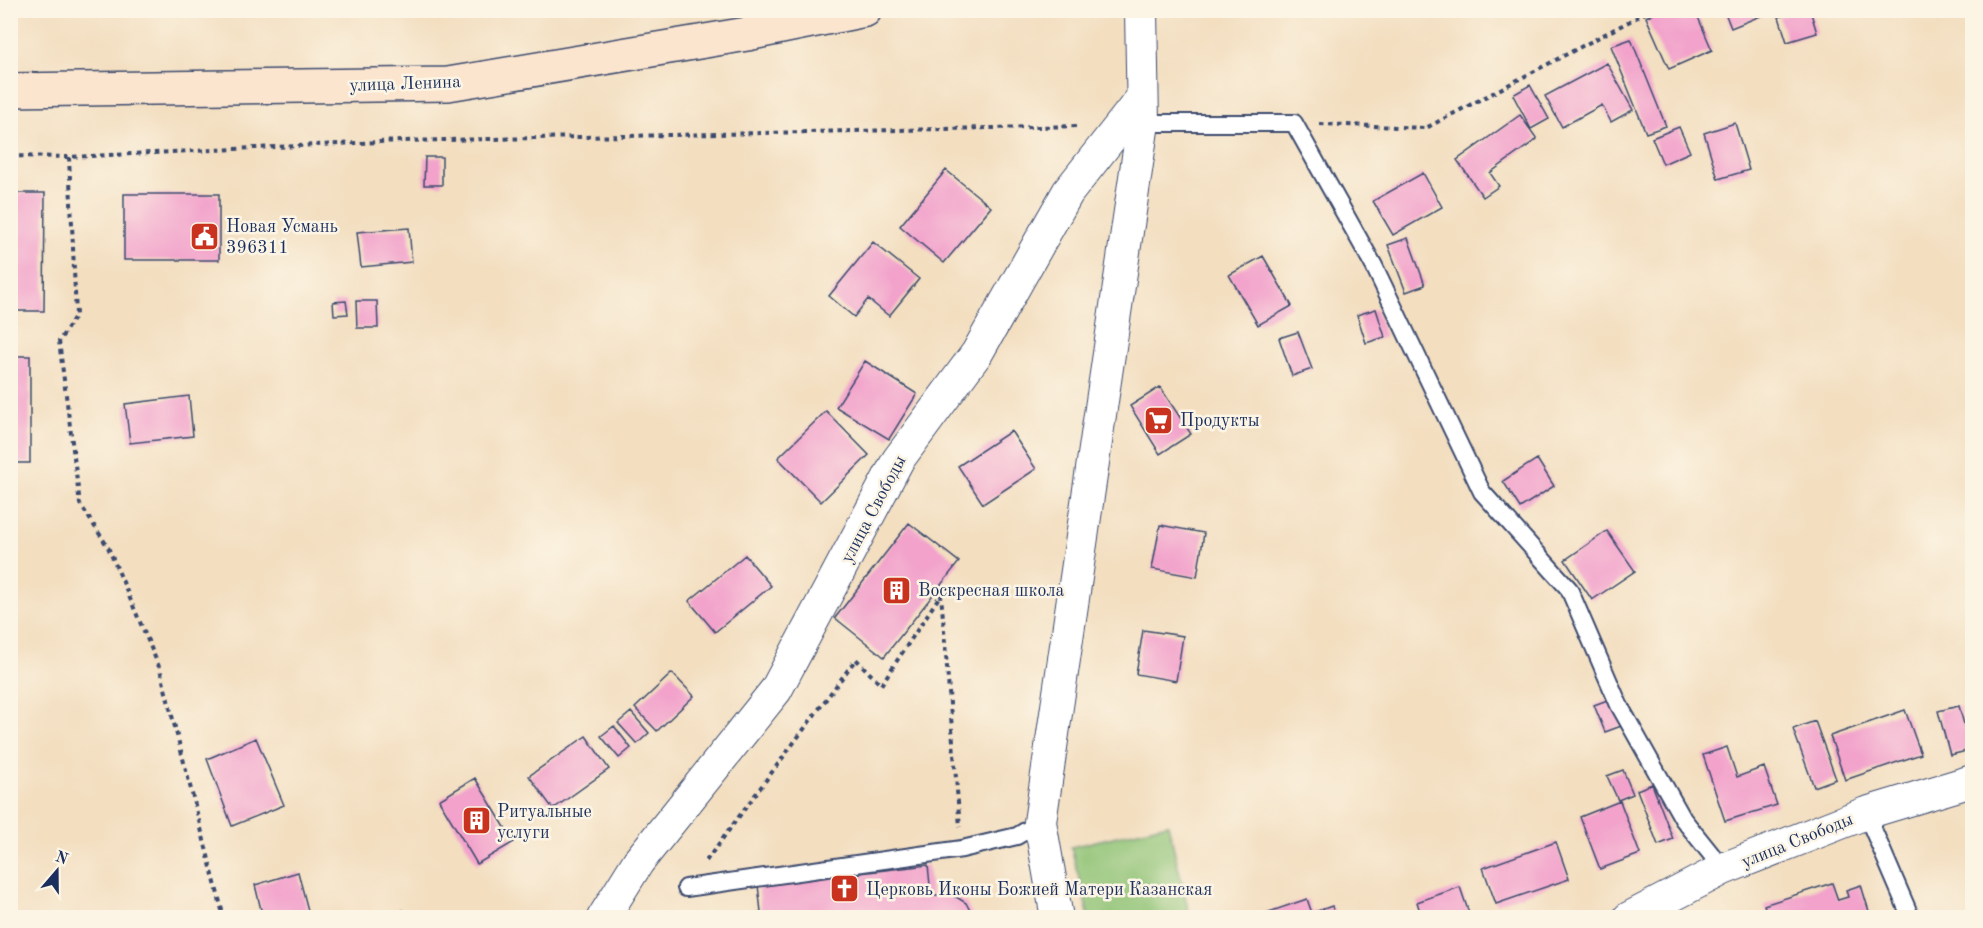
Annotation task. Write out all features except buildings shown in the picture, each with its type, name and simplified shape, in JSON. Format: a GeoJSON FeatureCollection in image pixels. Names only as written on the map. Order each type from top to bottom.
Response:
{"type":"FeatureCollection","features":[{"type":"Feature","properties":{"kind":"main road","name":"улица Ленина"},"geometry":{"type":"LineString","coordinates":[[10,90],[448,84],[747,34],[865,10]]}},
{"type":"Feature","properties":{"kind":"street"},"geometry":{"type":"LineString","coordinates":[[1057,918],[1040,822],[1143,110],[1141,10]]}},
{"type":"Feature","properties":{"kind":"street","name":"улица Свободы"},"geometry":{"type":"LineString","coordinates":[[603,918],[638,862],[776,690],[898,460],[977,353],[1068,192],[1143,110]]}},
{"type":"Feature","properties":{"kind":"street","name":"улица Свободы"},"geometry":{"type":"LineString","coordinates":[[1629,918],[1723,869],[1866,813],[1972,781]]}},
{"type":"Feature","properties":{"kind":"lane"},"geometry":{"type":"LineString","coordinates":[[1143,110],[1294,123],[1374,266],[1482,492],[1569,590],[1619,705],[1683,819],[1723,869]]}},
{"type":"Feature","properties":{"kind":"lane"},"geometry":{"type":"LineString","coordinates":[[1866,813],[1911,918]]}},
{"type":"Feature","properties":{"kind":"lane"},"geometry":{"type":"LineString","coordinates":[[686,888],[962,849],[1017,836],[1040,822]]}},
{"type":"Feature","properties":{"kind":"path"},"geometry":{"type":"LineString","coordinates":[[1294,123],[1426,128],[1651,10]]}},
{"type":"Feature","properties":{"kind":"path"},"geometry":{"type":"LineString","coordinates":[[10,156],[69,157],[400,141],[1090,126]]}},
{"type":"Feature","properties":{"kind":"path"},"geometry":{"type":"LineString","coordinates":[[69,157],[76,315],[59,341],[80,504],[108,547],[160,669],[224,918]]}},
{"type":"Feature","properties":{"kind":"path"},"geometry":{"type":"LineString","coordinates":[[686,888],[856,659],[881,685],[940,594],[962,849]]}},
{"type":"Feature","properties":{"kind":"green space"},"geometry":{"type":"Polygon","coordinates":[[[1168,824],[1190,917],[1089,917],[1071,847],[1168,824]]]}},
{"type":"Feature","properties":{"kind":"place","name":"Новая Усмань 396311"},"geometry":{"type":"Point","coordinates":[205,236]}},
{"type":"Feature","properties":{"kind":"place","name":"Продукты"},"geometry":{"type":"Point","coordinates":[1159,420]}},
{"type":"Feature","properties":{"kind":"place","name":"Воскресная школа"},"geometry":{"type":"Point","coordinates":[897,590]}},
{"type":"Feature","properties":{"kind":"place","name":"Ритуальные услуги"},"geometry":{"type":"Point","coordinates":[476,821]}},
{"type":"Feature","properties":{"kind":"place","name":"Церковь Иконы Божией Матери Казанская"},"geometry":{"type":"Point","coordinates":[845,889]}}]}
